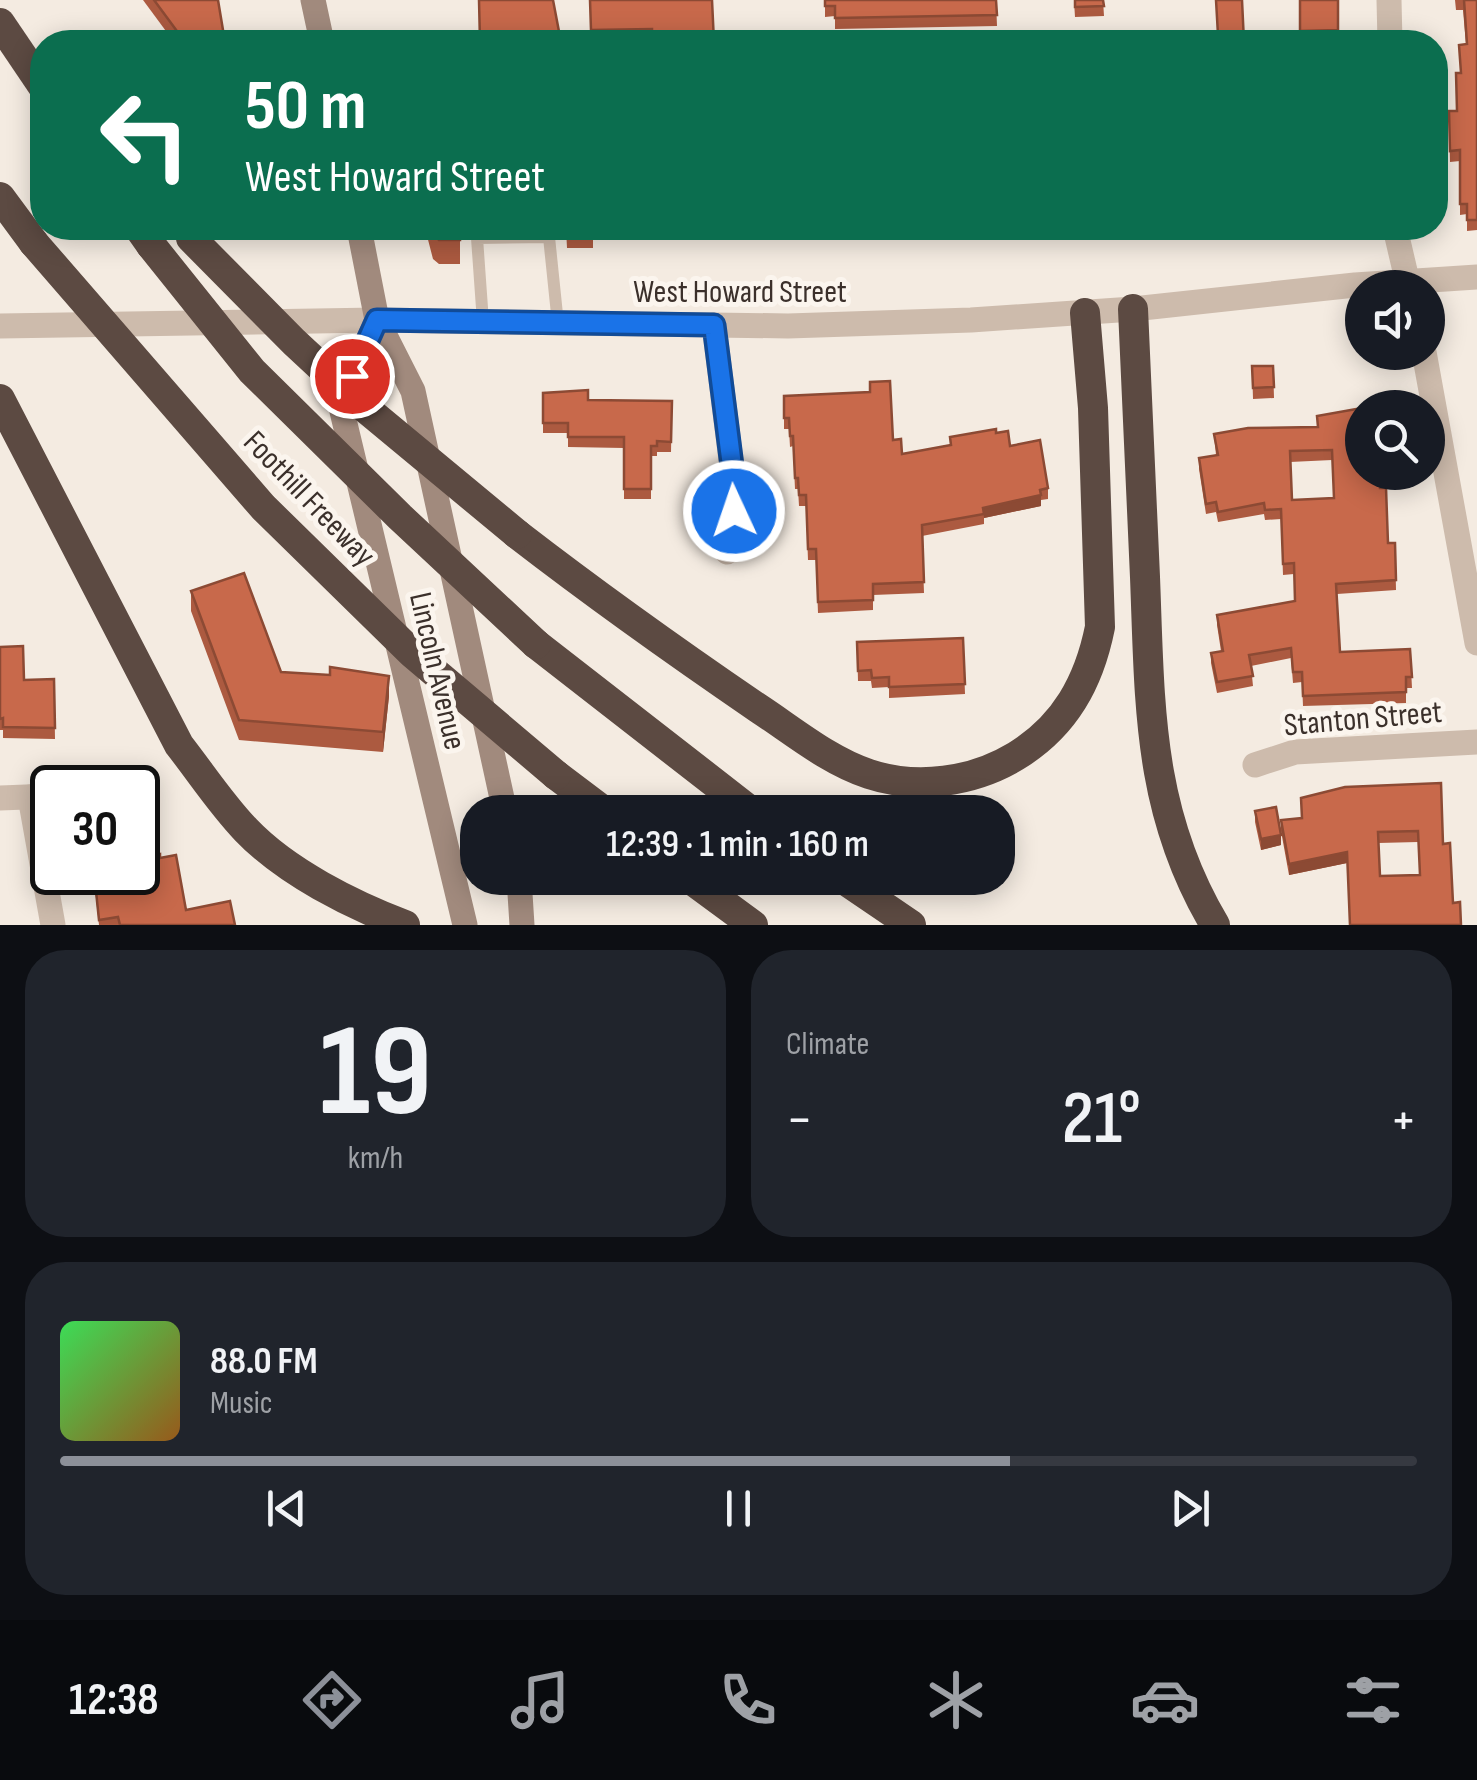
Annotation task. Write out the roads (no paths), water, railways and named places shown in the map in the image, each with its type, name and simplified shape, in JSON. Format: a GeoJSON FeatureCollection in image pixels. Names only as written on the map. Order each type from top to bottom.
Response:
{"type":"FeatureCollection","features":[{"type":"Feature","properties":{"kind":"highway"},"geometry":{"type":"LineString","coordinates":[[0,23],[30,67]]}},
{"type":"Feature","properties":{"kind":"highway","name":"Foothill Freeway"},"geometry":{"type":"LineString","coordinates":[[0,197],[30,238]]}},
{"type":"Feature","properties":{"kind":"highway","name":"Foothill Freeway"},"geometry":{"type":"LineString","coordinates":[[31,240],[263,507],[412,653],[582,795]]}},
{"type":"Feature","properties":{"kind":"highway","name":"Foothill Freeway"},"geometry":{"type":"LineString","coordinates":[[148,240],[252,371],[400,518],[536,644],[730,795]]}},
{"type":"Feature","properties":{"kind":"highway"},"geometry":{"type":"LineString","coordinates":[[191,240],[365,408],[517,534],[643,629],[844,764],[871,775],[929,782],[992,768],[1027,749],[1070,708],[1094,657],[1100,627],[1100,594],[1093,408],[1084,312]]}},
{"type":"Feature","properties":{"kind":"highway"},"geometry":{"type":"LineString","coordinates":[[1133,309],[1153,747],[1174,839],[1215,925]]}},
{"type":"Feature","properties":{"kind":"highway"},"geometry":{"type":"LineString","coordinates":[[2,403],[179,744],[216,794],[248,832],[299,871],[341,898],[405,925]]}},
{"type":"Feature","properties":{"kind":"highway"},"geometry":{"type":"LineString","coordinates":[[712,895],[753,925]]}},
{"type":"Feature","properties":{"kind":"highway"},"geometry":{"type":"LineString","coordinates":[[867,895],[911,925]]}},
{"type":"Feature","properties":{"kind":"main road"},"geometry":{"type":"LineString","coordinates":[[313,0],[319,30]]}},
{"type":"Feature","properties":{"kind":"main road","name":"Lincoln Avenue"},"geometry":{"type":"LineString","coordinates":[[361,240],[377,320],[413,391],[501,795]]}},
{"type":"Feature","properties":{"kind":"main road","name":"Lincoln Avenue"},"geometry":{"type":"LineString","coordinates":[[377,320],[340,403],[465,925]]}},
{"type":"Feature","properties":{"kind":"main road"},"geometry":{"type":"LineString","coordinates":[[520,895],[522,925]]}},
{"type":"Feature","properties":{"kind":"street"},"geometry":{"type":"LineString","coordinates":[[1389,0],[1390,30]]}},
{"type":"Feature","properties":{"kind":"street"},"geometry":{"type":"LineString","coordinates":[[1398,240],[1405,270]]}},
{"type":"Feature","properties":{"kind":"street","name":"West Howard Street"},"geometry":{"type":"LineString","coordinates":[[1445,280],[1477,277]]}},
{"type":"Feature","properties":{"kind":"street","name":"West Howard Street"},"geometry":{"type":"LineString","coordinates":[[0,326],[377,320],[888,324],[1133,309],[1345,290]]}},
{"type":"Feature","properties":{"kind":"street"},"geometry":{"type":"LineString","coordinates":[[714,325],[734,492],[726,552]]}},
{"type":"Feature","properties":{"kind":"street"},"geometry":{"type":"LineString","coordinates":[[1427,370],[1477,643]]}},
{"type":"Feature","properties":{"kind":"street","name":"Stanton Street"},"geometry":{"type":"LineString","coordinates":[[1254,765],[1294,752],[1477,742]]}},
{"type":"Feature","properties":{"kind":"street"},"geometry":{"type":"LineString","coordinates":[[0,798],[30,797]]}},
{"type":"Feature","properties":{"kind":"street"},"geometry":{"type":"LineString","coordinates":[[50,895],[53,925]]}},
{"type":"Feature","properties":{"kind":"lane"},"geometry":{"type":"LineString","coordinates":[[477,240],[484,322]]}},
{"type":"Feature","properties":{"kind":"lane"},"geometry":{"type":"LineString","coordinates":[[549,240],[558,324]]}}]}
